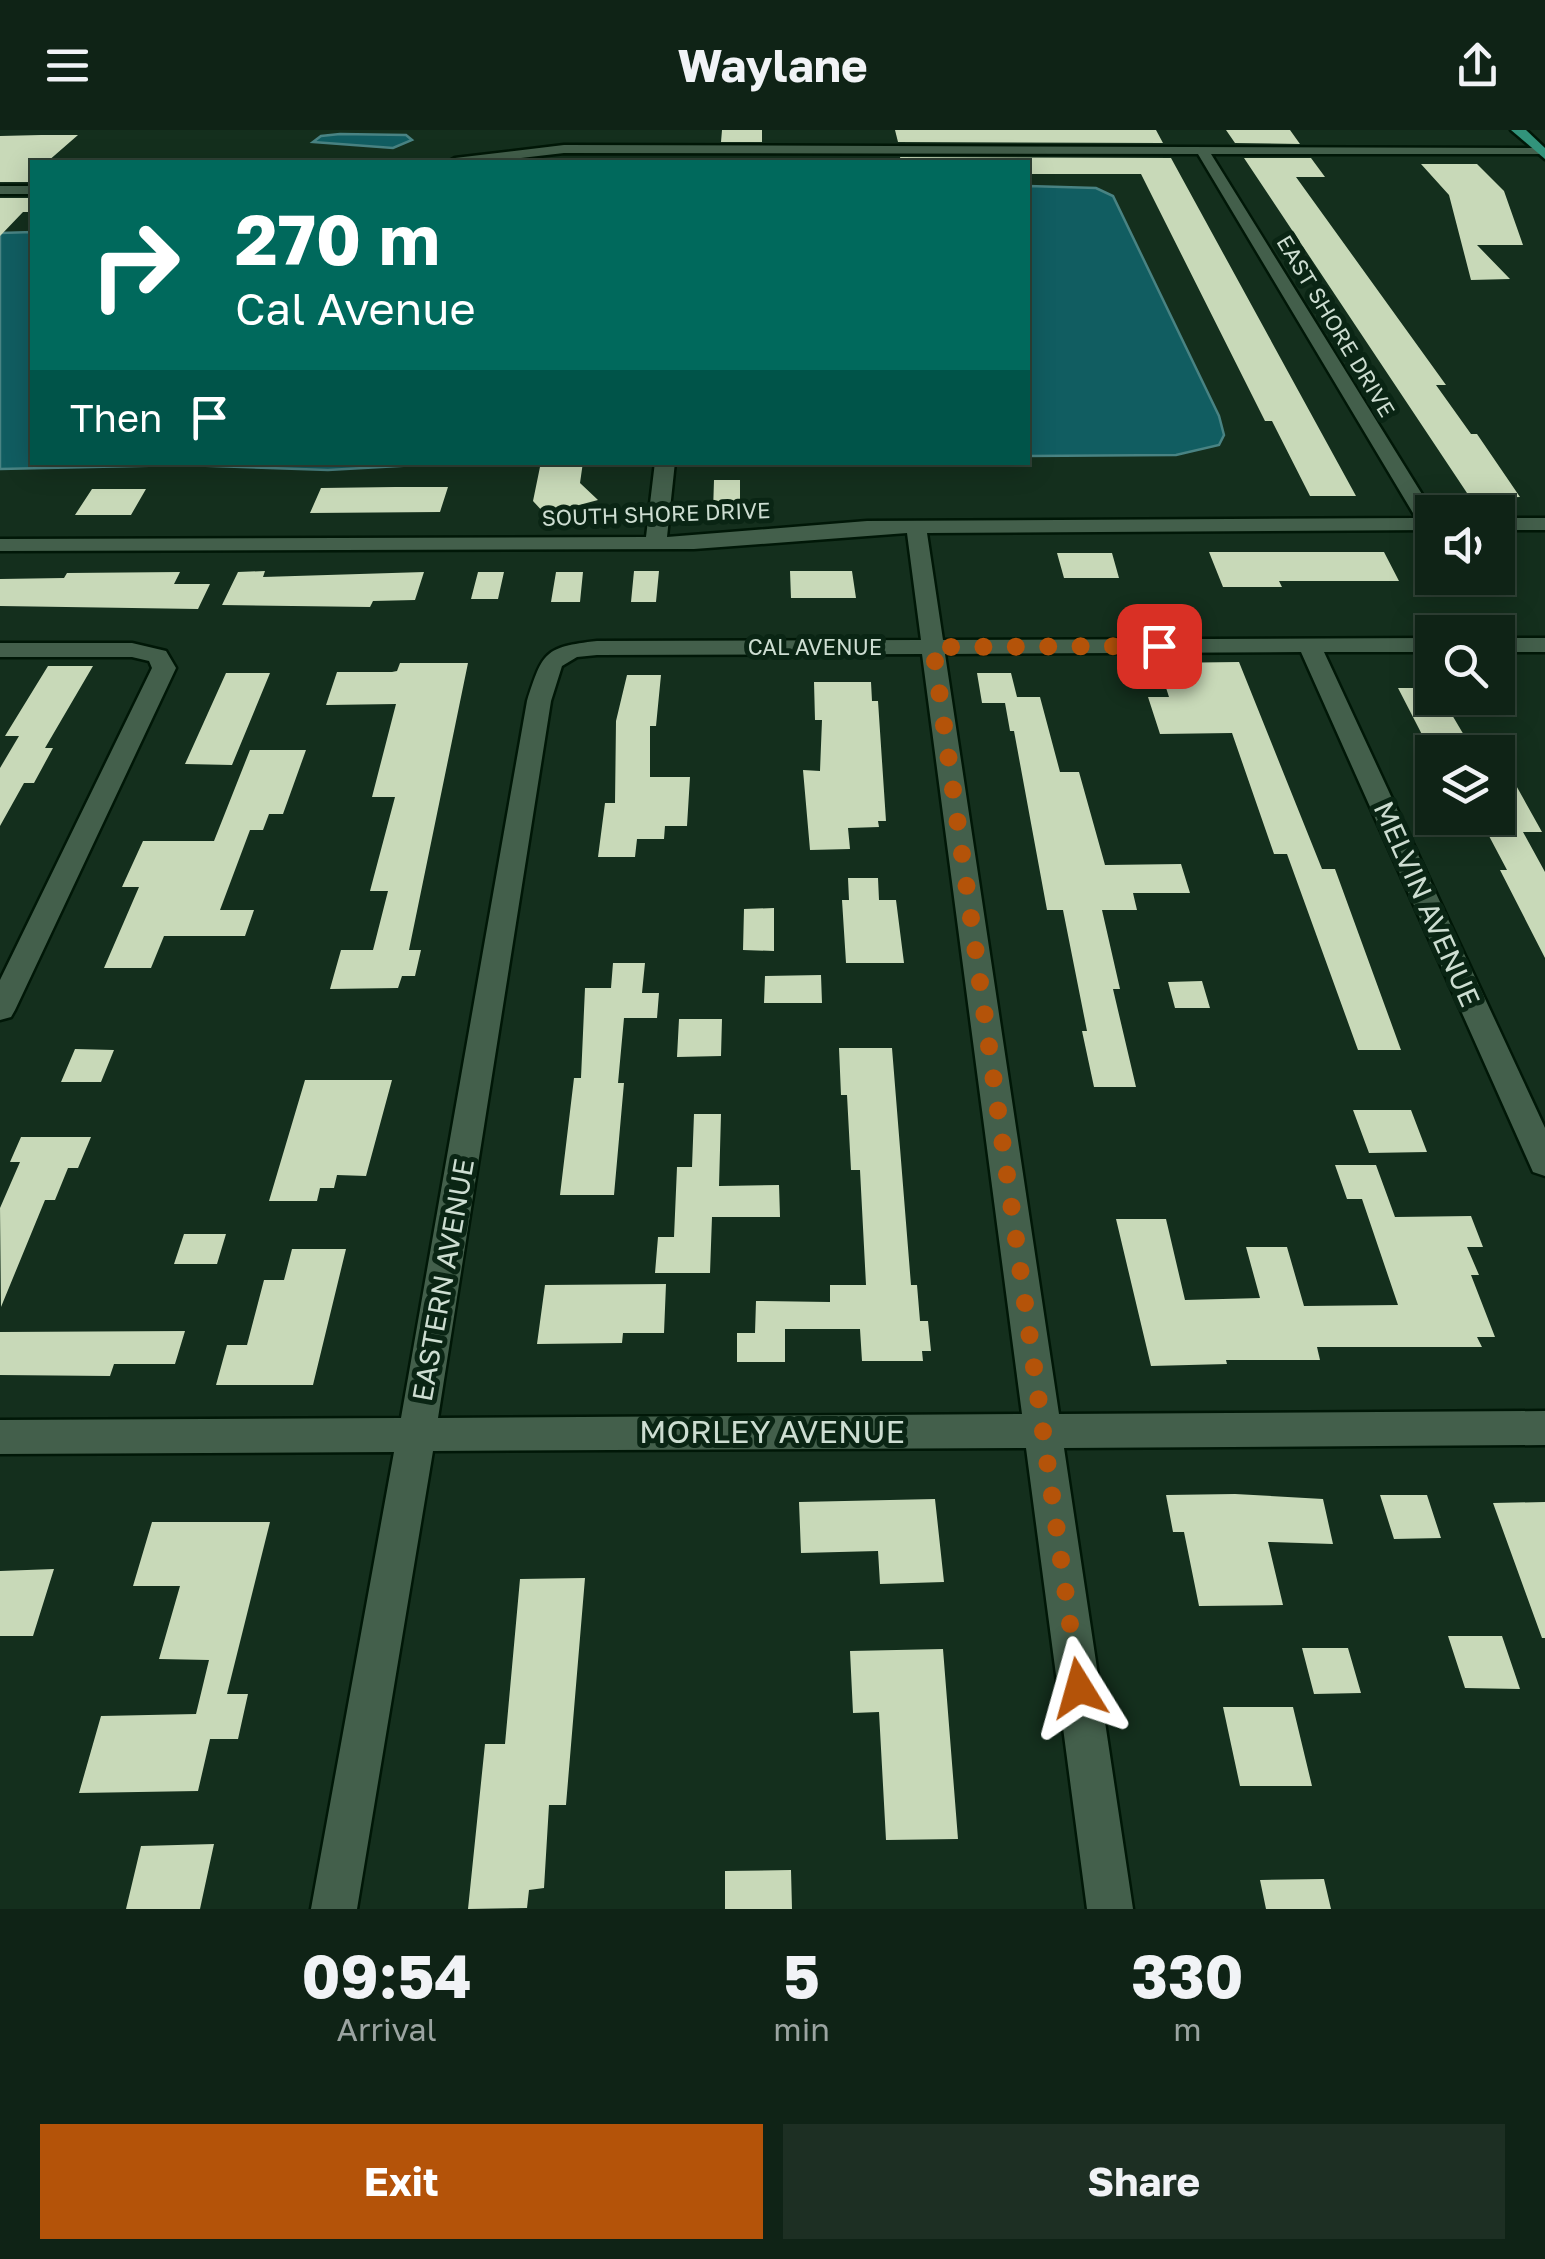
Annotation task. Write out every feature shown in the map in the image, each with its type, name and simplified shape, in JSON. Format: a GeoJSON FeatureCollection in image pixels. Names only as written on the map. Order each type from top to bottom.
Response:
{"type":"FeatureCollection","features":[{"type":"Feature","properties":{"kind":"main road"},"geometry":{"type":"LineString","coordinates":[[1518,130],[1542,153]]}},
{"type":"Feature","properties":{"kind":"street"},"geometry":{"type":"LineString","coordinates":[[860,131],[863,150]]}},
{"type":"Feature","properties":{"kind":"street"},"geometry":{"type":"LineString","coordinates":[[469,160],[542,150],[1542,153]]}},
{"type":"Feature","properties":{"kind":"street","name":"EAST SHORE DRIVE"},"geometry":{"type":"LineString","coordinates":[[1203,151],[1415,498]]}},
{"type":"Feature","properties":{"kind":"street"},"geometry":{"type":"LineString","coordinates":[[0,190],[30,190]]}},
{"type":"Feature","properties":{"kind":"street"},"geometry":{"type":"LineString","coordinates":[[656,543],[664,465]]}},
{"type":"Feature","properties":{"kind":"street","name":"SOUTH SHORE DRIVE"},"geometry":{"type":"LineString","coordinates":[[0,545],[656,543],[916,526],[1415,524]]}},
{"type":"Feature","properties":{"kind":"street"},"geometry":{"type":"LineString","coordinates":[[1515,524],[1545,524]]}},
{"type":"Feature","properties":{"kind":"street"},"geometry":{"type":"LineString","coordinates":[[916,526],[1110,1909]]}},
{"type":"Feature","properties":{"kind":"street"},"geometry":{"type":"LineString","coordinates":[[1515,645],[1545,644]]}},
{"type":"Feature","properties":{"kind":"street","name":"CAL AVENUE"},"geometry":{"type":"LineString","coordinates":[[559,655],[598,648],[1415,645]]}},
{"type":"Feature","properties":{"kind":"street","name":"MELVIN AVENUE"},"geometry":{"type":"LineString","coordinates":[[1310,646],[1545,1163]]}},
{"type":"Feature","properties":{"kind":"street"},"geometry":{"type":"LineString","coordinates":[[0,650],[132,650],[158,656],[163,662],[162,676],[0,1010]]}},
{"type":"Feature","properties":{"kind":"street","name":"EASTERN AVENUE"},"geometry":{"type":"LineString","coordinates":[[334,1909],[543,678],[550,662],[559,655]]}},
{"type":"Feature","properties":{"kind":"street","name":"MORLEY AVENUE"},"geometry":{"type":"LineString","coordinates":[[0,1437],[1545,1428]]}},
{"type":"Feature","properties":{"kind":"water"},"geometry":{"type":"Polygon","coordinates":[[[406,135],[412,140],[393,148],[313,142],[321,136],[406,135]]]}},
{"type":"Feature","properties":{"kind":"water"},"geometry":{"type":"Polygon","coordinates":[[[1030,186],[1096,188],[1113,196],[1219,416],[1224,435],[1219,445],[1176,455],[1030,456],[1030,186]]]}},
{"type":"Feature","properties":{"kind":"water"},"geometry":{"type":"Polygon","coordinates":[[[30,232],[30,465],[184,465],[0,469],[0,233],[30,232]]]}},
{"type":"Feature","properties":{"kind":"water"},"geometry":{"type":"Polygon","coordinates":[[[184,465],[417,465],[328,470],[184,465]]]}},
{"type":"Feature","properties":{"kind":"building"},"geometry":{"type":"Polygon","coordinates":[[[722,130],[762,130],[762,142],[721,142],[722,130]]]}},
{"type":"Feature","properties":{"kind":"building"},"geometry":{"type":"Polygon","coordinates":[[[895,130],[1156,130],[1163,143],[898,142],[895,130]]]}},
{"type":"Feature","properties":{"kind":"building"},"geometry":{"type":"Polygon","coordinates":[[[1226,130],[1290,130],[1300,144],[1235,143],[1226,130]]]}},
{"type":"Feature","properties":{"kind":"building"},"geometry":{"type":"Polygon","coordinates":[[[78,135],[49,160],[30,160],[30,182],[0,182],[0,136],[78,135]]]}},
{"type":"Feature","properties":{"kind":"building"},"geometry":{"type":"Polygon","coordinates":[[[900,157],[1171,158],[1356,496],[1310,496],[1272,421],[1265,421],[1141,174],[1030,174],[1030,160],[900,157]]]}},
{"type":"Feature","properties":{"kind":"building"},"geometry":{"type":"Polygon","coordinates":[[[1244,158],[1311,158],[1325,177],[1296,177],[1446,385],[1436,385],[1471,434],[1477,434],[1520,497],[1468,495],[1244,158]]]}},
{"type":"Feature","properties":{"kind":"building"},"geometry":{"type":"Polygon","coordinates":[[[1421,164],[1477,164],[1504,191],[1523,245],[1477,245],[1510,279],[1471,280],[1449,195],[1421,164]]]}},
{"type":"Feature","properties":{"kind":"building"},"geometry":{"type":"Polygon","coordinates":[[[0,198],[30,198],[30,212],[23,212],[0,236],[0,198]]]}},
{"type":"Feature","properties":{"kind":"building"},"geometry":{"type":"Polygon","coordinates":[[[540,465],[583,465],[580,483],[598,500],[545,514],[533,501],[540,465]]]}},
{"type":"Feature","properties":{"kind":"building"},"geometry":{"type":"Polygon","coordinates":[[[714,480],[740,480],[740,513],[713,512],[714,480]]]}},
{"type":"Feature","properties":{"kind":"building"},"geometry":{"type":"Polygon","coordinates":[[[448,487],[440,512],[310,513],[321,488],[448,487]]]}},
{"type":"Feature","properties":{"kind":"building"},"geometry":{"type":"Polygon","coordinates":[[[92,489],[146,489],[131,515],[75,515],[92,489]]]}},
{"type":"Feature","properties":{"kind":"building"},"geometry":{"type":"Polygon","coordinates":[[[1209,552],[1384,552],[1399,581],[1279,581],[1282,587],[1223,587],[1209,552]]]}},
{"type":"Feature","properties":{"kind":"building"},"geometry":{"type":"Polygon","coordinates":[[[1057,553],[1112,553],[1119,578],[1064,578],[1057,553]]]}},
{"type":"Feature","properties":{"kind":"building"},"geometry":{"type":"Polygon","coordinates":[[[265,571],[263,577],[424,572],[415,600],[373,601],[370,607],[222,605],[238,572],[265,571]]]}},
{"type":"Feature","properties":{"kind":"building"},"geometry":{"type":"Polygon","coordinates":[[[634,571],[659,571],[656,602],[631,602],[634,571]]]}},
{"type":"Feature","properties":{"kind":"building"},"geometry":{"type":"Polygon","coordinates":[[[790,571],[852,571],[856,598],[791,598],[790,571]]]}},
{"type":"Feature","properties":{"kind":"building"},"geometry":{"type":"Polygon","coordinates":[[[180,572],[174,584],[210,584],[198,609],[0,606],[0,579],[64,578],[67,573],[180,572]]]}},
{"type":"Feature","properties":{"kind":"building"},"geometry":{"type":"Polygon","coordinates":[[[478,572],[504,572],[498,599],[471,599],[478,572]]]}},
{"type":"Feature","properties":{"kind":"building"},"geometry":{"type":"Polygon","coordinates":[[[556,572],[583,572],[580,602],[551,602],[556,572]]]}},
{"type":"Feature","properties":{"kind":"building"},"geometry":{"type":"Polygon","coordinates":[[[1239,662],[1322,869],[1335,869],[1401,1050],[1358,1050],[1287,854],[1274,854],[1232,733],[1160,734],[1148,697],[1169,697],[1158,663],[1239,662]]]}},
{"type":"Feature","properties":{"kind":"building"},"geometry":{"type":"Polygon","coordinates":[[[400,663],[468,663],[409,950],[421,950],[415,976],[402,976],[398,988],[330,989],[341,950],[373,950],[388,891],[370,891],[395,797],[372,797],[396,704],[326,705],[337,672],[392,672],[397,671],[400,663]]]}},
{"type":"Feature","properties":{"kind":"building"},"geometry":{"type":"Polygon","coordinates":[[[48,666],[93,666],[45,748],[53,748],[34,783],[24,783],[0,826],[0,768],[19,736],[5,736],[48,666]]]}},
{"type":"Feature","properties":{"kind":"building"},"geometry":{"type":"Polygon","coordinates":[[[226,673],[270,673],[232,765],[185,764],[226,673]]]}},
{"type":"Feature","properties":{"kind":"building"},"geometry":{"type":"Polygon","coordinates":[[[977,673],[1011,673],[1017,697],[1040,697],[1060,772],[1079,772],[1105,865],[1181,864],[1190,893],[1133,893],[1137,910],[1102,910],[1120,989],[1113,989],[1136,1087],[1094,1087],[1063,910],[1047,910],[1014,731],[1010,731],[1005,703],[982,703],[977,673]]]}},
{"type":"Feature","properties":{"kind":"building"},"geometry":{"type":"Polygon","coordinates":[[[627,675],[661,675],[656,726],[650,726],[650,777],[690,777],[687,826],[665,826],[664,839],[637,839],[635,857],[598,857],[605,803],[615,803],[616,721],[627,675]]]}},
{"type":"Feature","properties":{"kind":"building"},"geometry":{"type":"Polygon","coordinates":[[[814,682],[871,682],[872,701],[878,701],[886,821],[878,821],[879,827],[848,828],[850,849],[810,850],[803,770],[820,771],[822,720],[815,720],[814,682]]]}},
{"type":"Feature","properties":{"kind":"building"},"geometry":{"type":"Polygon","coordinates":[[[1398,688],[1415,688],[1415,715],[1452,715],[1464,735],[1422,735],[1398,688]]]}},
{"type":"Feature","properties":{"kind":"building"},"geometry":{"type":"Polygon","coordinates":[[[250,750],[306,750],[283,814],[269,814],[263,830],[250,830],[220,910],[254,910],[245,936],[164,936],[151,968],[104,968],[139,887],[122,887],[143,841],[214,841],[250,750]]]}},
{"type":"Feature","properties":{"kind":"building"},"geometry":{"type":"Polygon","coordinates":[[[1515,784],[1542,832],[1523,832],[1545,872],[1545,958],[1500,870],[1507,870],[1488,835],[1515,835],[1515,784]]]}},
{"type":"Feature","properties":{"kind":"building"},"geometry":{"type":"Polygon","coordinates":[[[848,878],[878,878],[879,900],[896,900],[904,963],[846,963],[842,900],[849,900],[848,878]]]}},
{"type":"Feature","properties":{"kind":"building"},"geometry":{"type":"Polygon","coordinates":[[[774,908],[774,951],[743,950],[744,909],[774,908]]]}},
{"type":"Feature","properties":{"kind":"building"},"geometry":{"type":"Polygon","coordinates":[[[613,963],[645,963],[642,993],[659,993],[657,1018],[624,1018],[618,1083],[624,1083],[614,1195],[560,1195],[574,1078],[581,1078],[585,988],[611,988],[613,963]]]}},
{"type":"Feature","properties":{"kind":"building"},"geometry":{"type":"Polygon","coordinates":[[[821,975],[822,1003],[764,1003],[765,976],[821,975]]]}},
{"type":"Feature","properties":{"kind":"building"},"geometry":{"type":"Polygon","coordinates":[[[1202,981],[1210,1008],[1175,1008],[1168,982],[1202,981]]]}},
{"type":"Feature","properties":{"kind":"building"},"geometry":{"type":"Polygon","coordinates":[[[679,1019],[722,1019],[721,1056],[677,1057],[679,1019]]]}},
{"type":"Feature","properties":{"kind":"building"},"geometry":{"type":"Polygon","coordinates":[[[839,1048],[892,1048],[911,1285],[917,1285],[920,1321],[928,1321],[931,1351],[922,1351],[923,1361],[862,1361],[860,1329],[785,1329],[785,1362],[737,1362],[737,1333],[755,1333],[756,1301],[830,1302],[830,1285],[866,1285],[860,1170],[851,1170],[847,1095],[841,1095],[839,1048]]]}},
{"type":"Feature","properties":{"kind":"building"},"geometry":{"type":"Polygon","coordinates":[[[75,1049],[114,1050],[101,1082],[61,1082],[75,1049]]]}},
{"type":"Feature","properties":{"kind":"building"},"geometry":{"type":"Polygon","coordinates":[[[305,1080],[392,1080],[366,1176],[337,1175],[334,1188],[320,1188],[317,1201],[269,1201],[305,1080]]]}},
{"type":"Feature","properties":{"kind":"building"},"geometry":{"type":"Polygon","coordinates":[[[1353,1110],[1411,1110],[1427,1152],[1369,1153],[1353,1110]]]}},
{"type":"Feature","properties":{"kind":"building"},"geometry":{"type":"Polygon","coordinates":[[[694,1114],[721,1114],[719,1186],[779,1185],[780,1217],[712,1217],[710,1273],[655,1273],[658,1237],[674,1237],[677,1167],[692,1167],[694,1114]]]}},
{"type":"Feature","properties":{"kind":"building"},"geometry":{"type":"Polygon","coordinates":[[[21,1137],[91,1137],[78,1168],[68,1168],[55,1200],[45,1200],[1,1307],[0,1208],[20,1162],[10,1162],[21,1137]]]}},
{"type":"Feature","properties":{"kind":"building"},"geometry":{"type":"Polygon","coordinates":[[[1335,1165],[1376,1165],[1395,1217],[1471,1216],[1483,1247],[1467,1247],[1479,1275],[1471,1275],[1495,1337],[1477,1337],[1482,1347],[1317,1347],[1320,1360],[1226,1360],[1227,1364],[1151,1366],[1116,1219],[1166,1219],[1185,1300],[1260,1298],[1246,1247],[1287,1247],[1304,1306],[1398,1305],[1362,1199],[1347,1199],[1335,1165]]]}},
{"type":"Feature","properties":{"kind":"building"},"geometry":{"type":"Polygon","coordinates":[[[184,1234],[226,1234],[217,1264],[174,1264],[184,1234]]]}},
{"type":"Feature","properties":{"kind":"building"},"geometry":{"type":"Polygon","coordinates":[[[292,1249],[346,1249],[313,1385],[216,1385],[227,1345],[247,1345],[264,1280],[284,1280],[292,1249]]]}},
{"type":"Feature","properties":{"kind":"building"},"geometry":{"type":"Polygon","coordinates":[[[666,1284],[664,1333],[623,1333],[622,1343],[537,1344],[545,1285],[666,1284]]]}},
{"type":"Feature","properties":{"kind":"building"},"geometry":{"type":"Polygon","coordinates":[[[185,1331],[175,1364],[114,1364],[110,1376],[0,1375],[0,1332],[185,1331]]]}},
{"type":"Feature","properties":{"kind":"building"},"geometry":{"type":"Polygon","coordinates":[[[1166,1495],[1323,1499],[1333,1544],[1268,1542],[1283,1605],[1199,1606],[1184,1532],[1173,1532],[1166,1495]]]}},
{"type":"Feature","properties":{"kind":"building"},"geometry":{"type":"Polygon","coordinates":[[[1380,1495],[1427,1495],[1441,1538],[1394,1539],[1380,1495]]]}},
{"type":"Feature","properties":{"kind":"building"},"geometry":{"type":"Polygon","coordinates":[[[935,1499],[944,1582],[880,1584],[878,1551],[801,1553],[799,1502],[935,1499]]]}},
{"type":"Feature","properties":{"kind":"building"},"geometry":{"type":"Polygon","coordinates":[[[1545,1502],[1545,1638],[1542,1638],[1493,1503],[1545,1502]]]}},
{"type":"Feature","properties":{"kind":"building"},"geometry":{"type":"Polygon","coordinates":[[[152,1522],[270,1522],[227,1694],[248,1694],[238,1739],[210,1739],[198,1791],[79,1793],[101,1716],[196,1714],[209,1660],[159,1659],[180,1586],[133,1586],[152,1522]]]}},
{"type":"Feature","properties":{"kind":"building"},"geometry":{"type":"Polygon","coordinates":[[[54,1569],[33,1636],[0,1636],[0,1571],[54,1569]]]}},
{"type":"Feature","properties":{"kind":"building"},"geometry":{"type":"Polygon","coordinates":[[[585,1578],[566,1805],[549,1805],[544,1888],[529,1890],[527,1908],[468,1909],[485,1744],[505,1744],[520,1579],[585,1578]]]}},
{"type":"Feature","properties":{"kind":"building"},"geometry":{"type":"Polygon","coordinates":[[[1448,1636],[1502,1636],[1520,1689],[1465,1688],[1448,1636]]]}},
{"type":"Feature","properties":{"kind":"building"},"geometry":{"type":"Polygon","coordinates":[[[1302,1648],[1348,1648],[1361,1693],[1314,1694],[1302,1648]]]}},
{"type":"Feature","properties":{"kind":"building"},"geometry":{"type":"Polygon","coordinates":[[[943,1649],[958,1839],[886,1840],[879,1712],[853,1713],[850,1651],[943,1649]]]}},
{"type":"Feature","properties":{"kind":"building"},"geometry":{"type":"Polygon","coordinates":[[[1223,1707],[1293,1707],[1312,1786],[1240,1786],[1223,1707]]]}},
{"type":"Feature","properties":{"kind":"building"},"geometry":{"type":"Polygon","coordinates":[[[214,1844],[200,1909],[126,1909],[141,1846],[214,1844]]]}},
{"type":"Feature","properties":{"kind":"building"},"geometry":{"type":"Polygon","coordinates":[[[791,1870],[792,1909],[725,1909],[725,1871],[791,1870]]]}},
{"type":"Feature","properties":{"kind":"building"},"geometry":{"type":"Polygon","coordinates":[[[1324,1879],[1331,1909],[1266,1909],[1260,1880],[1324,1879]]]}},
{"type":"Feature","properties":{"kind":"route"},"geometry":{"type":"LineString","coordinates":[[1079,1688],[933,647],[1159,646]]}}]}
